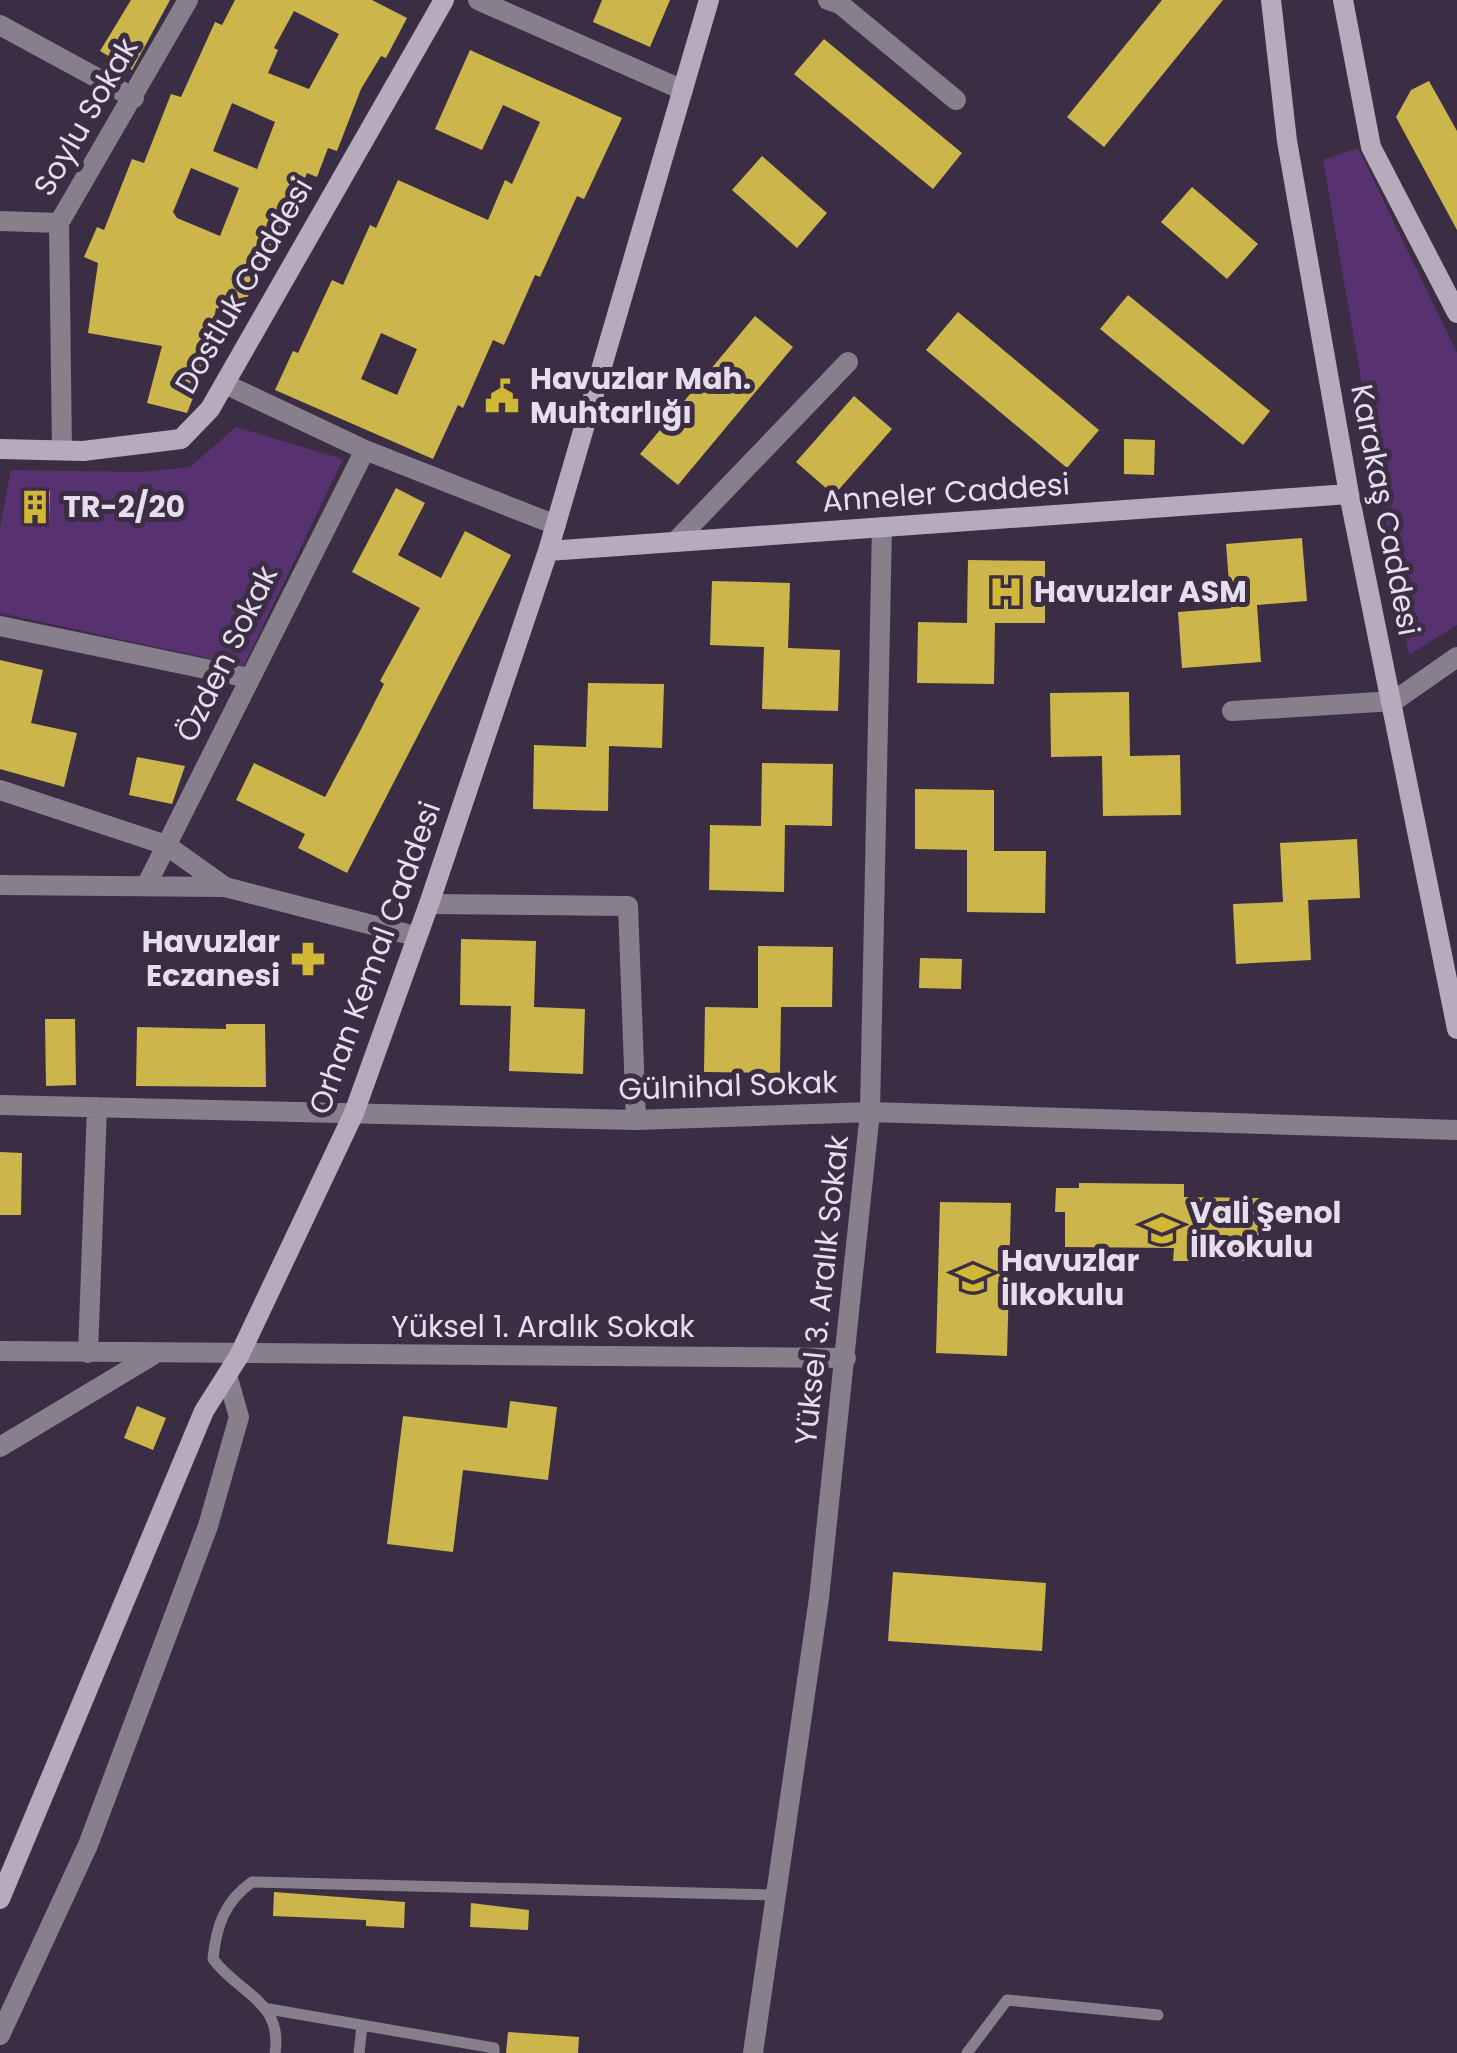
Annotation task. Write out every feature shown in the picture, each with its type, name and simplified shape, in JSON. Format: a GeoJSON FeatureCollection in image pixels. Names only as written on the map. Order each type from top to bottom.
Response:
{"type":"FeatureCollection","features":[{"type":"Feature","properties":{"kind":"street","name":"Soylu Sokak"},"geometry":{"type":"LineString","coordinates":[[62,450],[59,223],[188,0]]}},
{"type":"Feature","properties":{"kind":"street","name":"Dostluk Caddesi"},"geometry":{"type":"LineString","coordinates":[[0,449],[62,450],[181,440],[210,409],[225,384],[444,0]]}},
{"type":"Feature","properties":{"kind":"street"},"geometry":{"type":"LineString","coordinates":[[478,0],[683,90]]}},
{"type":"Feature","properties":{"kind":"street","name":"Orhan Kemal Caddesi"},"geometry":{"type":"LineString","coordinates":[[0,1899],[204,1411],[239,1356],[354,1113],[548,551],[709,0]]}},
{"type":"Feature","properties":{"kind":"street"},"geometry":{"type":"LineString","coordinates":[[828,0],[840,4],[956,100]]}},
{"type":"Feature","properties":{"kind":"street"},"geometry":{"type":"LineString","coordinates":[[1343,0],[1371,147],[1457,314]]}},
{"type":"Feature","properties":{"kind":"street","name":"Karakaş Caddesi"},"geometry":{"type":"LineString","coordinates":[[1278,2],[1287,141],[1349,494],[1451,961],[1457,1029]]}},
{"type":"Feature","properties":{"kind":"street"},"geometry":{"type":"LineString","coordinates":[[0,26],[134,98]]}},
{"type":"Feature","properties":{"kind":"street"},"geometry":{"type":"LineString","coordinates":[[0,221],[59,223]]}},
{"type":"Feature","properties":{"kind":"street"},"geometry":{"type":"LineString","coordinates":[[676,542],[848,362]]}},
{"type":"Feature","properties":{"kind":"street"},"geometry":{"type":"LineString","coordinates":[[225,384],[364,450],[556,525]]}},
{"type":"Feature","properties":{"kind":"street","name":"Özden Sokak"},"geometry":{"type":"LineString","coordinates":[[146,886],[364,450]]}},
{"type":"Feature","properties":{"kind":"street","name":"Anneler Caddesi"},"geometry":{"type":"LineString","coordinates":[[548,551],[1349,494]]}},
{"type":"Feature","properties":{"kind":"street","name":"Yüksel 3. Aralık Sokak"},"geometry":{"type":"LineString","coordinates":[[752,2053],[819,1598],[870,1112],[882,528]]}},
{"type":"Feature","properties":{"kind":"street"},"geometry":{"type":"LineString","coordinates":[[0,626],[249,678]]}},
{"type":"Feature","properties":{"kind":"street"},"geometry":{"type":"LineString","coordinates":[[1232,711],[1394,701],[1457,657]]}},
{"type":"Feature","properties":{"kind":"street"},"geometry":{"type":"LineString","coordinates":[[0,790],[166,846],[225,887]]}},
{"type":"Feature","properties":{"kind":"street"},"geometry":{"type":"LineString","coordinates":[[0,885],[225,887],[415,936]]}},
{"type":"Feature","properties":{"kind":"street"},"geometry":{"type":"LineString","coordinates":[[429,904],[628,906],[636,1120]]}},
{"type":"Feature","properties":{"kind":"street","name":"Gülnihal Sokak"},"geometry":{"type":"LineString","coordinates":[[0,1105],[636,1120],[870,1112],[1457,1130]]}},
{"type":"Feature","properties":{"kind":"street"},"geometry":{"type":"LineString","coordinates":[[88,1353],[97,1107]]}},
{"type":"Feature","properties":{"kind":"street","name":"Yüksel 1. Aralık Sokak"},"geometry":{"type":"LineString","coordinates":[[0,1351],[239,1356],[846,1358]]}},
{"type":"Feature","properties":{"kind":"street"},"geometry":{"type":"LineString","coordinates":[[0,1446],[154,1354]]}},
{"type":"Feature","properties":{"kind":"street"},"geometry":{"type":"LineString","coordinates":[[0,2035],[88,1845],[208,1526],[239,1417],[227,1375]]}},
{"type":"Feature","properties":{"kind":"lane"},"geometry":{"type":"LineString","coordinates":[[275,2053],[278,2035],[269,2010],[213,1959],[215,1938],[232,1896],[252,1882],[774,1895]]}},
{"type":"Feature","properties":{"kind":"lane"},"geometry":{"type":"LineString","coordinates":[[967,2053],[1007,2000],[1158,2015]]}},
{"type":"Feature","properties":{"kind":"lane"},"geometry":{"type":"LineString","coordinates":[[269,2010],[494,2048],[494,2053]]}},
{"type":"Feature","properties":{"kind":"lane"},"geometry":{"type":"LineString","coordinates":[[359,2053],[362,2026]]}},
{"type":"Feature","properties":{"kind":"shaded area"},"geometry":{"type":"Polygon","coordinates":[[[1358,148],[1457,353],[1457,625],[1409,655],[1323,160],[1358,148]]]}},
{"type":"Feature","properties":{"kind":"shaded area"},"geometry":{"type":"Polygon","coordinates":[[[236,427],[343,459],[244,666],[0,613],[0,527],[11,470],[142,472],[190,467],[236,427]]]}},
{"type":"Feature","properties":{"kind":"building"},"geometry":{"type":"Polygon","coordinates":[[[131,0],[170,0],[132,70],[100,51],[131,0]]]}},
{"type":"Feature","properties":{"kind":"building"},"geometry":{"type":"Polygon","coordinates":[[[235,0],[372,0],[407,18],[386,58],[381,56],[361,89],[337,151],[328,148],[317,177],[307,173],[276,249],[269,246],[239,318],[216,308],[206,365],[187,413],[147,403],[162,346],[88,333],[98,263],[84,257],[97,227],[104,230],[132,159],[144,163],[171,94],[181,97],[215,22],[222,25],[235,0]],[[294,11],[274,48],[278,50],[268,73],[309,89],[339,34],[294,11]],[[232,103],[213,151],[257,169],[275,122],[232,103]],[[191,168],[173,212],[177,218],[220,236],[239,188],[191,168]]]}},
{"type":"Feature","properties":{"kind":"building"},"geometry":{"type":"Polygon","coordinates":[[[602,0],[670,0],[650,47],[593,22],[602,0]]]}},
{"type":"Feature","properties":{"kind":"building"},"geometry":{"type":"Polygon","coordinates":[[[1162,0],[1223,0],[1104,147],[1067,117],[1162,0]]]}},
{"type":"Feature","properties":{"kind":"building"},"geometry":{"type":"Polygon","coordinates":[[[824,39],[962,153],[933,189],[794,74],[824,39]]]}},
{"type":"Feature","properties":{"kind":"building"},"geometry":{"type":"Polygon","coordinates":[[[470,50],[622,118],[584,199],[577,196],[540,277],[535,275],[504,345],[493,340],[463,408],[458,405],[433,459],[275,390],[293,351],[298,353],[332,280],[343,285],[370,225],[376,228],[398,180],[488,220],[505,180],[512,184],[540,122],[503,105],[482,150],[435,129],[470,50]],[[381,333],[361,379],[397,395],[417,349],[381,333]]]}},
{"type":"Feature","properties":{"kind":"building"},"geometry":{"type":"Polygon","coordinates":[[[1429,81],[1457,131],[1457,230],[1396,117],[1411,90],[1429,81]]]}},
{"type":"Feature","properties":{"kind":"building"},"geometry":{"type":"Polygon","coordinates":[[[762,156],[827,213],[797,248],[732,190],[762,156]]]}},
{"type":"Feature","properties":{"kind":"building"},"geometry":{"type":"Polygon","coordinates":[[[1192,187],[1258,244],[1227,279],[1161,222],[1192,187]]]}},
{"type":"Feature","properties":{"kind":"building"},"geometry":{"type":"Polygon","coordinates":[[[1128,295],[1270,411],[1243,445],[1100,329],[1128,295]]]}},
{"type":"Feature","properties":{"kind":"building"},"geometry":{"type":"Polygon","coordinates":[[[958,312],[1099,430],[1067,468],[926,350],[958,312]]]}},
{"type":"Feature","properties":{"kind":"building"},"geometry":{"type":"Polygon","coordinates":[[[755,316],[793,347],[678,485],[640,454],[755,316]]]}},
{"type":"Feature","properties":{"kind":"building"},"geometry":{"type":"Polygon","coordinates":[[[854,396],[892,429],[834,495],[796,462],[854,396]]]}},
{"type":"Feature","properties":{"kind":"building"},"geometry":{"type":"Polygon","coordinates":[[[1124,439],[1155,440],[1154,475],[1124,474],[1124,439]]]}},
{"type":"Feature","properties":{"kind":"building"},"geometry":{"type":"Polygon","coordinates":[[[396,488],[425,503],[398,555],[441,578],[465,531],[511,555],[347,873],[298,848],[305,834],[236,800],[254,763],[325,797],[358,735],[384,684],[380,681],[420,608],[352,572],[396,488]]]}},
{"type":"Feature","properties":{"kind":"building","name":"TR-2/20"},"geometry":{"type":"Polygon","coordinates":[[[21,491],[50,491],[49,525],[21,524],[21,491]]]}},
{"type":"Feature","properties":{"kind":"building"},"geometry":{"type":"Polygon","coordinates":[[[1302,538],[1307,601],[1257,605],[1261,662],[1182,668],[1178,612],[1231,608],[1226,544],[1302,538]]]}},
{"type":"Feature","properties":{"kind":"building"},"geometry":{"type":"Polygon","coordinates":[[[968,560],[1045,561],[1045,623],[995,623],[994,684],[917,683],[918,622],[967,623],[968,560]]]}},
{"type":"Feature","properties":{"kind":"building"},"geometry":{"type":"Polygon","coordinates":[[[712,581],[790,583],[788,648],[840,650],[838,711],[762,709],[764,647],[710,645],[712,581]]]}},
{"type":"Feature","properties":{"kind":"building"},"geometry":{"type":"Polygon","coordinates":[[[0,660],[43,670],[31,723],[77,733],[64,787],[0,769],[0,660]]]}},
{"type":"Feature","properties":{"kind":"building"},"geometry":{"type":"Polygon","coordinates":[[[588,683],[664,684],[662,748],[609,746],[608,811],[533,809],[534,745],[586,747],[588,683]]]}},
{"type":"Feature","properties":{"kind":"building"},"geometry":{"type":"Polygon","coordinates":[[[1129,692],[1130,756],[1180,755],[1181,815],[1103,816],[1102,756],[1051,757],[1050,693],[1129,692]]]}},
{"type":"Feature","properties":{"kind":"building"},"geometry":{"type":"Polygon","coordinates":[[[137,757],[185,766],[172,804],[129,795],[137,757]]]}},
{"type":"Feature","properties":{"kind":"building"},"geometry":{"type":"Polygon","coordinates":[[[762,763],[833,764],[832,826],[785,825],[784,892],[709,890],[710,825],[761,826],[762,763]]]}},
{"type":"Feature","properties":{"kind":"building"},"geometry":{"type":"Polygon","coordinates":[[[915,789],[994,790],[994,851],[1046,851],[1045,913],[967,912],[967,850],[915,849],[915,789]]]}},
{"type":"Feature","properties":{"kind":"building"},"geometry":{"type":"Polygon","coordinates":[[[1357,839],[1360,898],[1308,900],[1311,960],[1236,964],[1233,904],[1283,902],[1280,843],[1357,839]]]}},
{"type":"Feature","properties":{"kind":"building"},"geometry":{"type":"Polygon","coordinates":[[[461,939],[536,941],[534,1007],[585,1009],[583,1074],[509,1071],[511,1006],[460,1005],[461,939]]]}},
{"type":"Feature","properties":{"kind":"building"},"geometry":{"type":"Polygon","coordinates":[[[758,946],[833,947],[832,1007],[781,1007],[780,1073],[704,1072],[705,1007],[758,1008],[758,946]]]}},
{"type":"Feature","properties":{"kind":"building"},"geometry":{"type":"Polygon","coordinates":[[[920,958],[962,959],[961,989],[919,988],[920,958]]]}},
{"type":"Feature","properties":{"kind":"building"},"geometry":{"type":"Polygon","coordinates":[[[45,1019],[75,1019],[76,1085],[46,1086],[45,1019]]]}},
{"type":"Feature","properties":{"kind":"building"},"geometry":{"type":"Polygon","coordinates":[[[226,1024],[265,1024],[266,1087],[136,1086],[137,1027],[226,1029],[226,1024]]]}},
{"type":"Feature","properties":{"kind":"building"},"geometry":{"type":"Polygon","coordinates":[[[0,1152],[22,1153],[21,1215],[0,1215],[0,1152]]]}},
{"type":"Feature","properties":{"kind":"building","name":"Valİ Şenol İlkokulu"},"geometry":{"type":"Polygon","coordinates":[[[1079,1183],[1184,1184],[1184,1197],[1259,1198],[1259,1261],[1173,1261],[1174,1248],[1065,1247],[1065,1212],[1055,1212],[1056,1188],[1079,1188],[1079,1183]]]}},
{"type":"Feature","properties":{"kind":"building","name":"Havuzlar İlkokulu"},"geometry":{"type":"Polygon","coordinates":[[[940,1202],[1011,1203],[1007,1356],[936,1353],[940,1202]]]}},
{"type":"Feature","properties":{"kind":"building"},"geometry":{"type":"Polygon","coordinates":[[[510,1401],[557,1407],[548,1480],[463,1470],[453,1552],[387,1544],[403,1416],[507,1428],[510,1401]]]}},
{"type":"Feature","properties":{"kind":"building"},"geometry":{"type":"Polygon","coordinates":[[[137,1406],[166,1418],[153,1450],[124,1438],[137,1406]]]}},
{"type":"Feature","properties":{"kind":"building"},"geometry":{"type":"Polygon","coordinates":[[[893,1572],[1046,1583],[1042,1651],[888,1641],[893,1572]]]}},
{"type":"Feature","properties":{"kind":"building"},"geometry":{"type":"Polygon","coordinates":[[[274,1892],[405,1902],[404,1928],[366,1926],[366,1920],[273,1916],[274,1892]]]}},
{"type":"Feature","properties":{"kind":"building"},"geometry":{"type":"Polygon","coordinates":[[[471,1903],[529,1910],[528,1930],[470,1927],[471,1903]]]}},
{"type":"Feature","properties":{"kind":"building"},"geometry":{"type":"Polygon","coordinates":[[[508,2032],[579,2037],[578,2053],[506,2053],[508,2032]]]}},
{"type":"Feature","properties":{"kind":"place","name":"Havuzlar Mah. Muhtarlığı"},"geometry":{"type":"Point","coordinates":[502,396]}},
{"type":"Feature","properties":{"kind":"place","name":"TR-2/20"},"geometry":{"type":"Point","coordinates":[35,507]}},
{"type":"Feature","properties":{"kind":"place","name":"Havuzlar ASM"},"geometry":{"type":"Point","coordinates":[1006,592]}},
{"type":"Feature","properties":{"kind":"place","name":"Havuzlar Eczanesi"},"geometry":{"type":"Point","coordinates":[308,959]}},
{"type":"Feature","properties":{"kind":"place","name":"Valİ Şenol İlkokulu"},"geometry":{"type":"Point","coordinates":[1162,1230]}},
{"type":"Feature","properties":{"kind":"place","name":"Havuzlar İlkokulu"},"geometry":{"type":"Point","coordinates":[973,1278]}}]}
